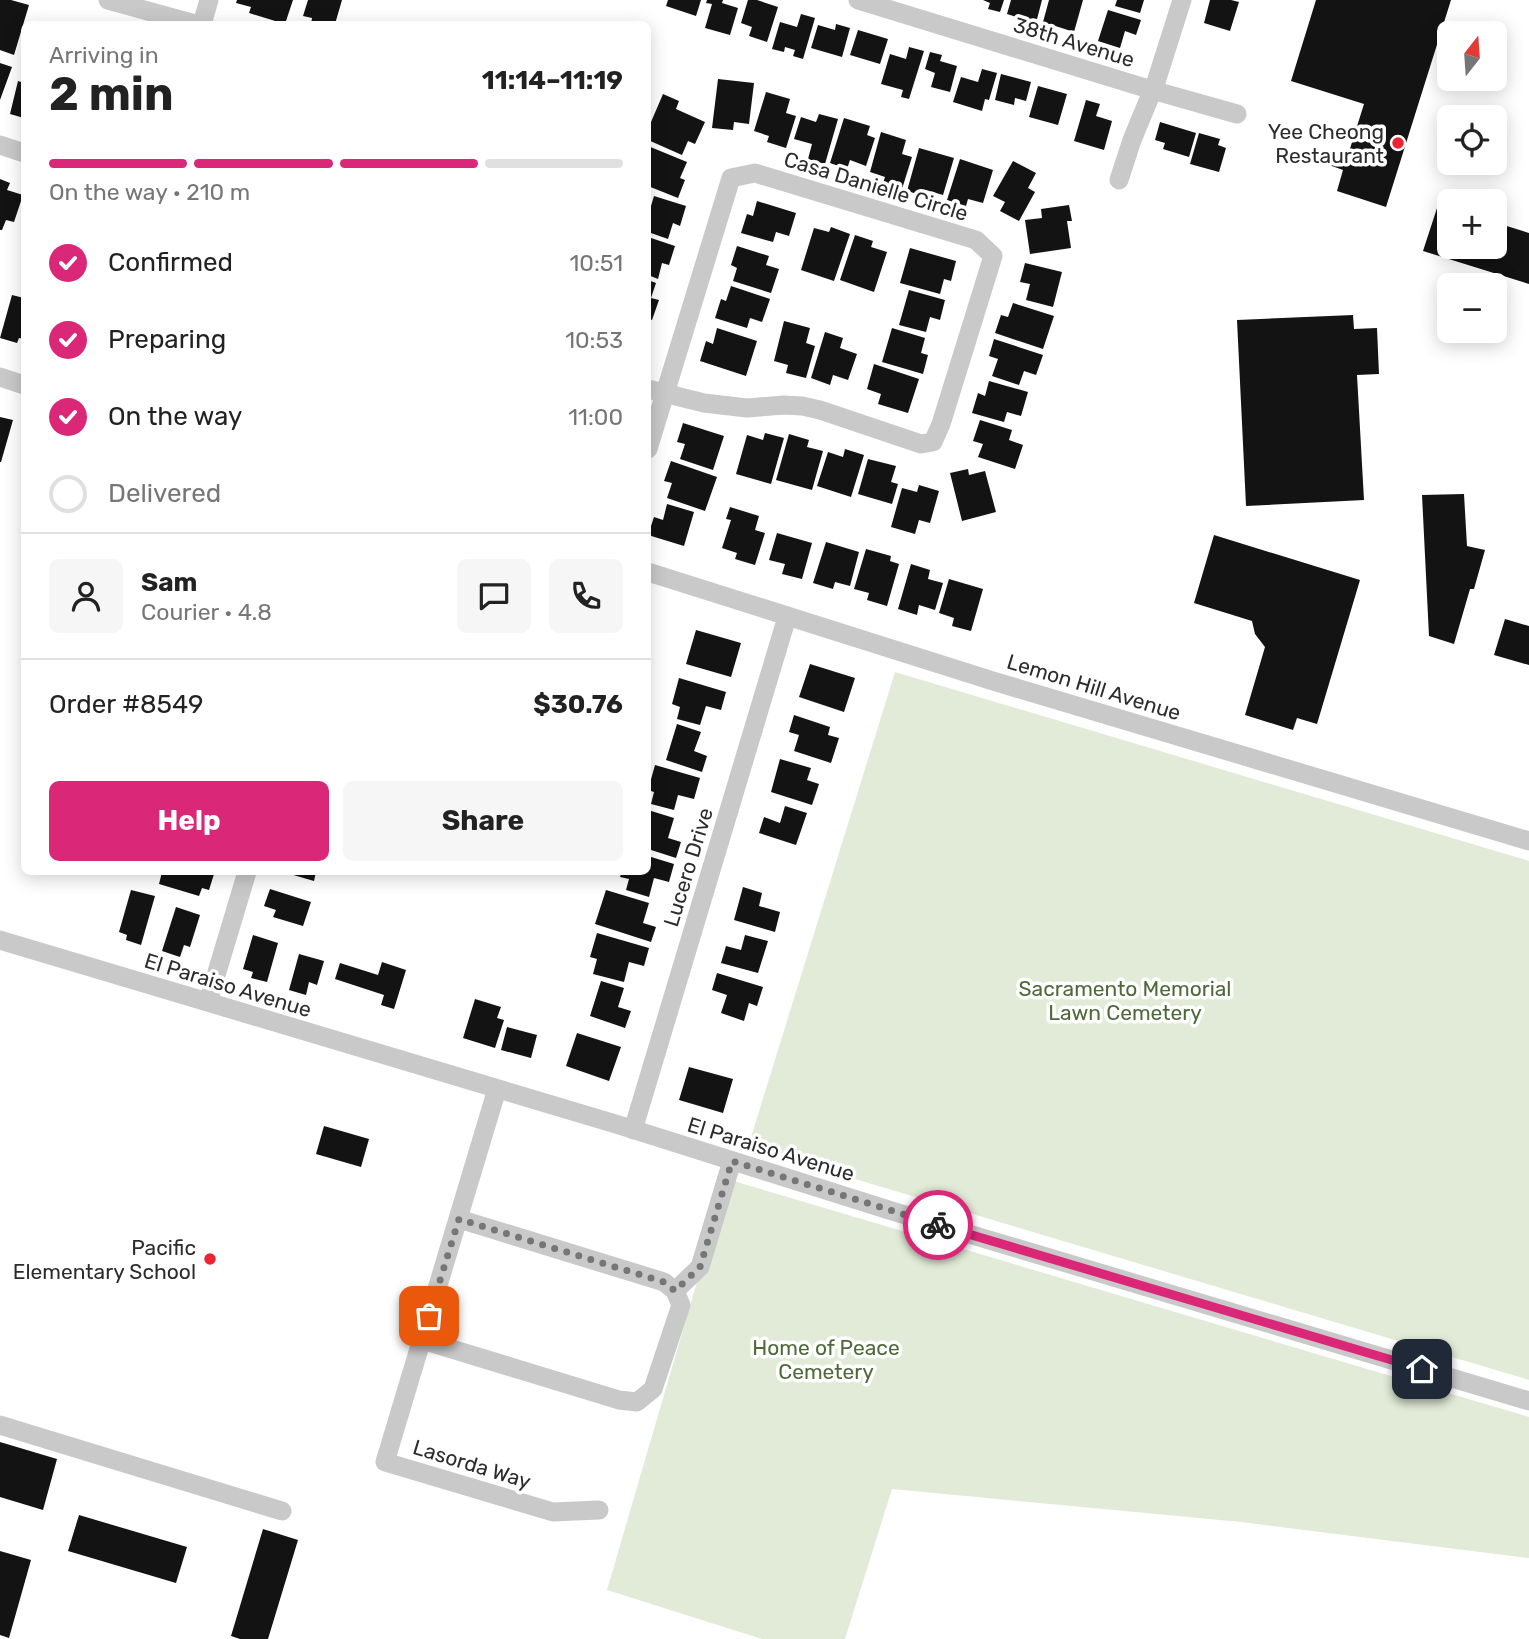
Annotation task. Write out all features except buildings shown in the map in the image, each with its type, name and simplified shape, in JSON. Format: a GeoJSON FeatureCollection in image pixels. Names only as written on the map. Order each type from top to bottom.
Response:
{"type":"FeatureCollection","features":[{"type":"Feature","properties":{"kind":"street"},"geometry":{"type":"LineString","coordinates":[[108,0],[184,21]]}},
{"type":"Feature","properties":{"kind":"street"},"geometry":{"type":"LineString","coordinates":[[203,21],[209,0]]}},
{"type":"Feature","properties":{"kind":"street","name":"38th Avenue"},"geometry":{"type":"LineString","coordinates":[[858,0],[1237,114]]}},
{"type":"Feature","properties":{"kind":"street"},"geometry":{"type":"LineString","coordinates":[[1119,180],[1182,0]]}},
{"type":"Feature","properties":{"kind":"street"},"geometry":{"type":"LineString","coordinates":[[0,145],[21,152]]}},
{"type":"Feature","properties":{"kind":"street","name":"Casa Danielle Circle"},"geometry":{"type":"LineString","coordinates":[[755,173],[976,240],[993,256],[933,442],[921,443],[802,406],[747,408],[704,403],[655,391],[731,178],[755,173]]}},
{"type":"Feature","properties":{"kind":"street"},"geometry":{"type":"LineString","coordinates":[[0,377],[21,384]]}},
{"type":"Feature","properties":{"kind":"street"},"geometry":{"type":"LineString","coordinates":[[651,424],[655,391]]}},
{"type":"Feature","properties":{"kind":"street","name":"Lemon Hill Avenue"},"geometry":{"type":"LineString","coordinates":[[651,573],[1005,685],[1529,841]]}},
{"type":"Feature","properties":{"kind":"street","name":"Lucero Drive"},"geometry":{"type":"LineString","coordinates":[[633,1130],[787,617]]}},
{"type":"Feature","properties":{"kind":"street"},"geometry":{"type":"LineString","coordinates":[[208,1002],[246,875]]}},
{"type":"Feature","properties":{"kind":"street","name":"El Paraiso Avenue"},"geometry":{"type":"LineString","coordinates":[[0,940],[1529,1401]]}},
{"type":"Feature","properties":{"kind":"street","name":"Lasorda Way"},"geometry":{"type":"LineString","coordinates":[[497,1089],[385,1462],[553,1512],[599,1510]]}},
{"type":"Feature","properties":{"kind":"street"},"geometry":{"type":"LineString","coordinates":[[675,1291],[700,1267],[732,1161]]}},
{"type":"Feature","properties":{"kind":"street"},"geometry":{"type":"LineString","coordinates":[[422,1340],[619,1400],[637,1402],[653,1389],[681,1305],[675,1291],[664,1282],[459,1219]]}},
{"type":"Feature","properties":{"kind":"street"},"geometry":{"type":"LineString","coordinates":[[0,1425],[282,1511]]}},
{"type":"Feature","properties":{"kind":"green space","name":"Sacramento Memorial Lawn Cemetery"},"geometry":{"type":"Polygon","coordinates":[[[895,672],[1529,861],[1529,1380],[748,1147],[895,672]]]}},
{"type":"Feature","properties":{"kind":"green space","name":"Home of Peace Cemetery"},"geometry":{"type":"Polygon","coordinates":[[[727,1179],[1529,1417],[1529,1558],[1241,1522],[892,1489],[845,1639],[762,1639],[607,1590],[727,1179]]]}},
{"type":"Feature","properties":{"kind":"way so far"},"geometry":{"type":"LineString","coordinates":[[429,1316],[459,1219],[664,1282],[675,1291],[700,1267],[732,1161],[938,1225]]}},
{"type":"Feature","properties":{"kind":"place","name":"Yee Cheong Restaurant"},"geometry":{"type":"Point","coordinates":[1398,143]}},
{"type":"Feature","properties":{"kind":"place","name":"Pacific Elementary School"},"geometry":{"type":"Point","coordinates":[210,1259]}},
{"type":"Feature","properties":{"kind":"route"},"geometry":{"type":"LineString","coordinates":[[938,1225],[1422,1369]]}}]}
